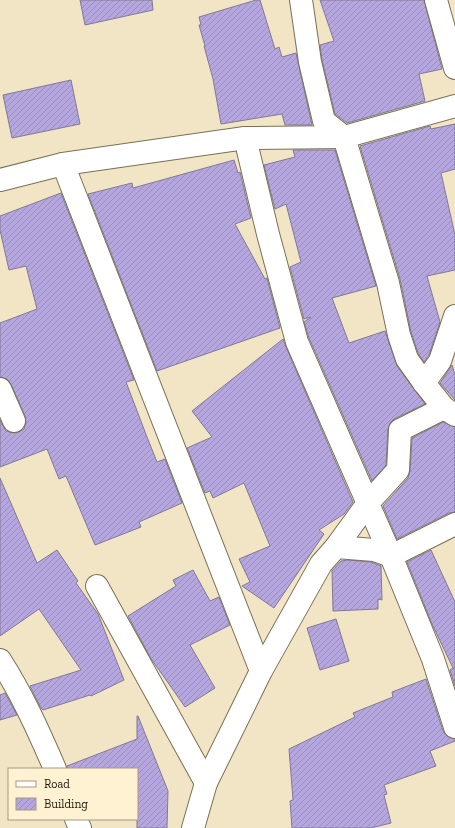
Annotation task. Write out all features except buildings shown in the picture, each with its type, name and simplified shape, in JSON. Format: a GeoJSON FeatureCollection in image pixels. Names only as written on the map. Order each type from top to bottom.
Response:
{"type":"FeatureCollection","features":[{"type":"Feature","properties":{"kind":"street"},"geometry":{"type":"LineString","coordinates":[[193,828],[206,783],[261,671],[321,564],[336,547],[368,503],[398,470],[400,430],[450,411],[424,383],[407,359],[399,335],[388,283],[344,137],[324,121],[310,62],[301,0]]}},
{"type":"Feature","properties":{"kind":"street"},"geometry":{"type":"LineString","coordinates":[[436,0],[455,68]]}},
{"type":"Feature","properties":{"kind":"street"},"geometry":{"type":"LineString","coordinates":[[0,180],[64,164],[245,138],[344,137],[455,106]]}},
{"type":"Feature","properties":{"kind":"street"},"geometry":{"type":"LineString","coordinates":[[245,138],[268,234],[297,342],[391,556],[434,659],[455,727]]}},
{"type":"Feature","properties":{"kind":"street"},"geometry":{"type":"LineString","coordinates":[[64,164],[261,671]]}},
{"type":"Feature","properties":{"kind":"street"},"geometry":{"type":"LineString","coordinates":[[424,383],[440,361],[455,316]]}},
{"type":"Feature","properties":{"kind":"street"},"geometry":{"type":"LineString","coordinates":[[0,389],[14,421]]}},
{"type":"Feature","properties":{"kind":"street"},"geometry":{"type":"LineString","coordinates":[[336,547],[374,550],[391,556],[455,524]]}},
{"type":"Feature","properties":{"kind":"street"},"geometry":{"type":"LineString","coordinates":[[97,586],[206,783]]}},
{"type":"Feature","properties":{"kind":"street"},"geometry":{"type":"LineString","coordinates":[[0,660],[16,687],[41,736],[55,768]]}}]}
